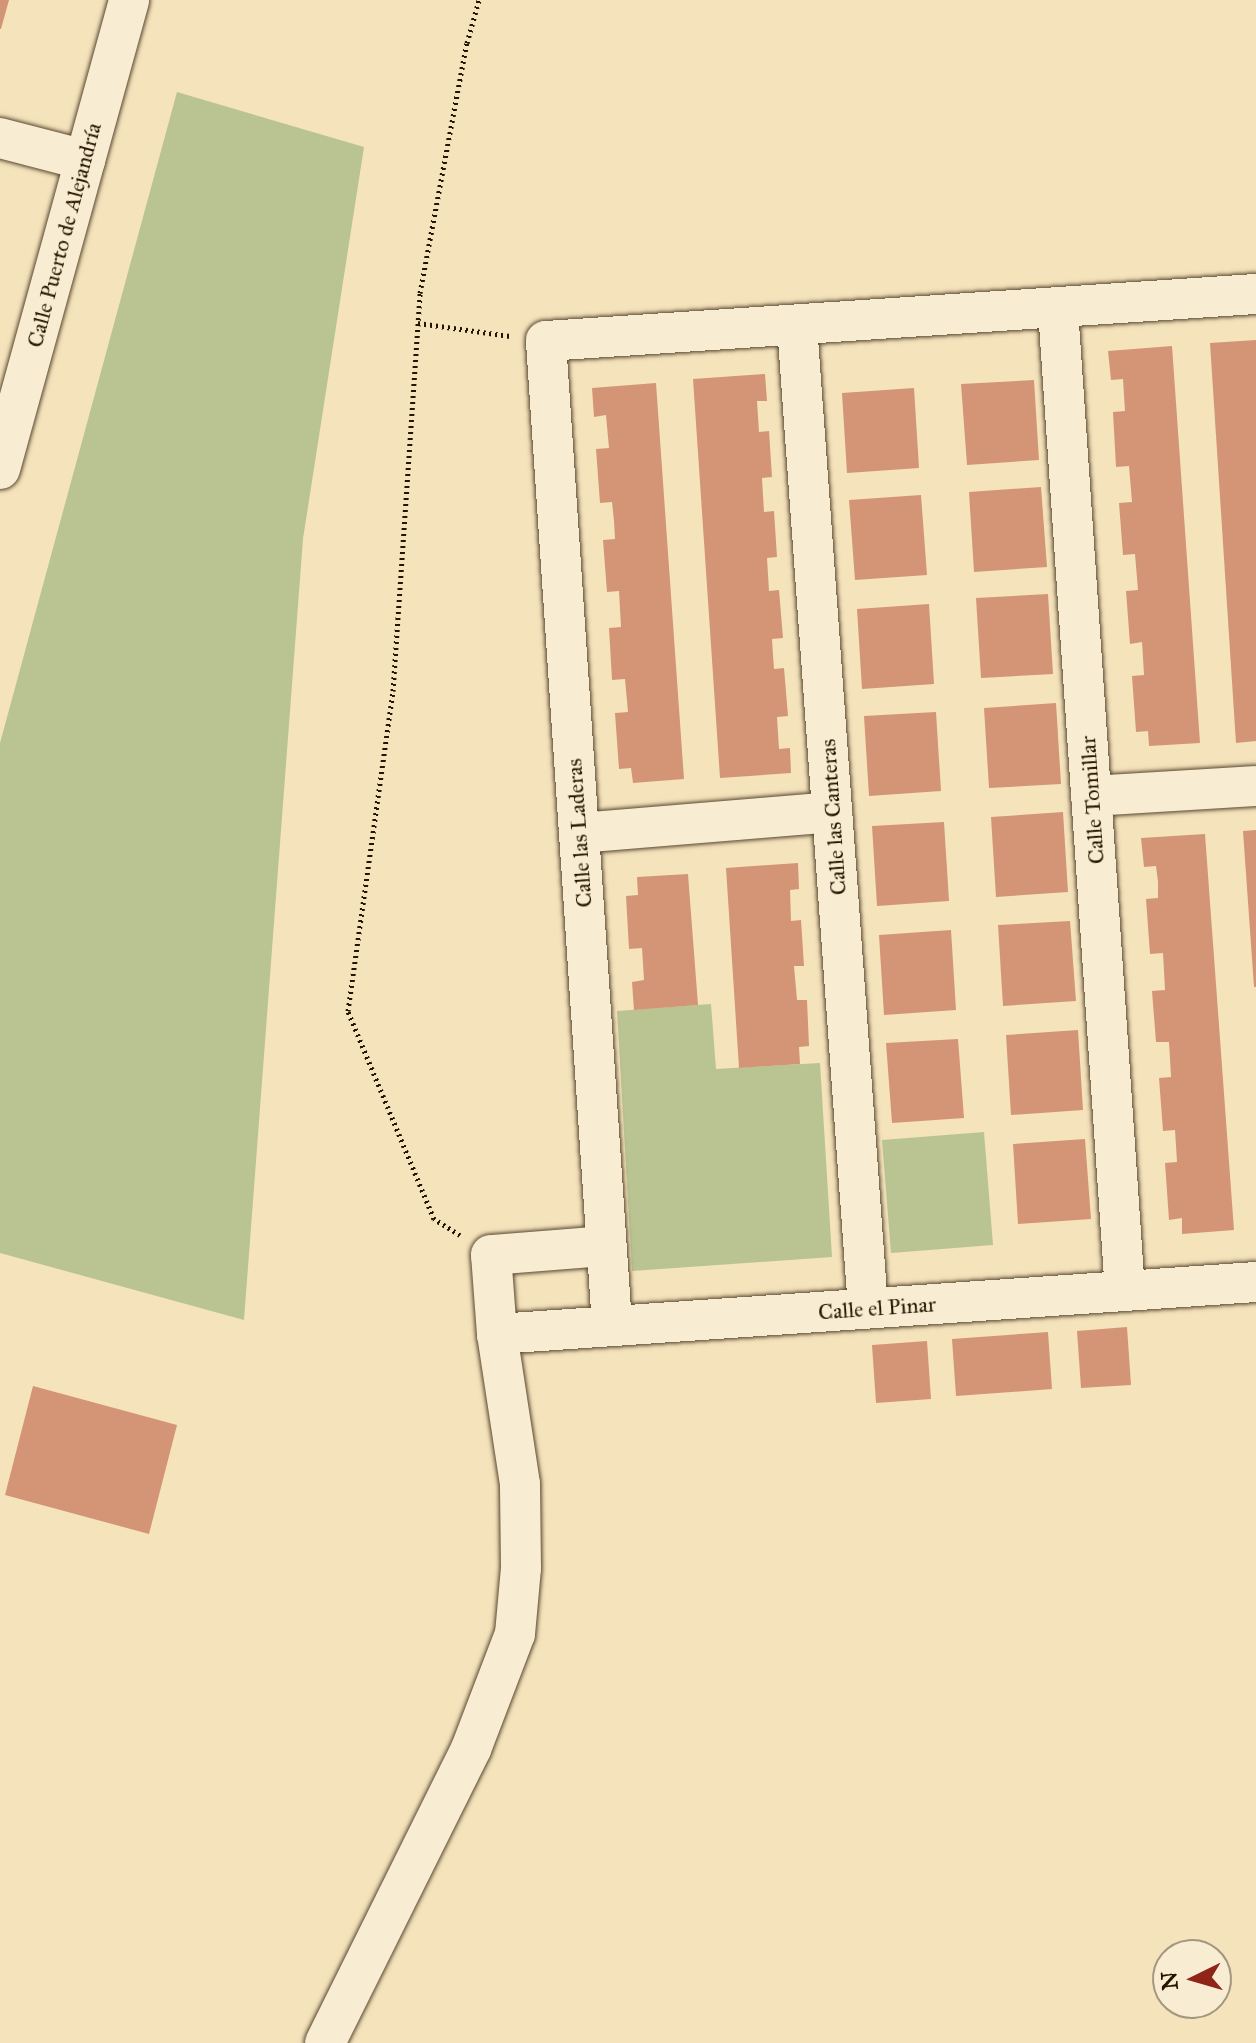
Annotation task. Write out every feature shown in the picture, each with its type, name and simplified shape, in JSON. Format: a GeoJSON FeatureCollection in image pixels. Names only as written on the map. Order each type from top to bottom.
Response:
{"type":"FeatureCollection","features":[{"type":"Feature","properties":{"kind":"street","name":"Calle Puerto de Alejandría"},"geometry":{"type":"LineString","coordinates":[[0,469],[129,0]]}},
{"type":"Feature","properties":{"kind":"street"},"geometry":{"type":"LineString","coordinates":[[0,138],[85,160]]}},
{"type":"Feature","properties":{"kind":"street"},"geometry":{"type":"LineString","coordinates":[[546,341],[1256,294]]}},
{"type":"Feature","properties":{"kind":"street","name":"Calle Tomillar"},"geometry":{"type":"LineString","coordinates":[[1058,309],[1125,1291]]}},
{"type":"Feature","properties":{"kind":"street","name":"Calle las Canteras"},"geometry":{"type":"LineString","coordinates":[[797,325],[868,1308]]}},
{"type":"Feature","properties":{"kind":"street","name":"Calle las Laderas"},"geometry":{"type":"LineString","coordinates":[[546,341],[612,1325]]}},
{"type":"Feature","properties":{"kind":"street"},"geometry":{"type":"LineString","coordinates":[[1091,796],[1256,786]]}},
{"type":"Feature","properties":{"kind":"street"},"geometry":{"type":"LineString","coordinates":[[579,833],[832,812]]}},
{"type":"Feature","properties":{"kind":"street"},"geometry":{"type":"LineString","coordinates":[[325,2043],[471,1749],[515,1634],[521,1568],[520,1484],[497,1334],[491,1255],[606,1246]]}},
{"type":"Feature","properties":{"kind":"street","name":"Calle el Pinar"},"geometry":{"type":"LineString","coordinates":[[497,1334],[1256,1282]]}},
{"type":"Feature","properties":{"kind":"path"},"geometry":{"type":"LineString","coordinates":[[479,0],[467,43],[420,293],[393,691],[348,1011],[434,1219],[491,1255]]}},
{"type":"Feature","properties":{"kind":"path"},"geometry":{"type":"LineString","coordinates":[[418,323],[546,341]]}},
{"type":"Feature","properties":{"kind":"green space"},"geometry":{"type":"Polygon","coordinates":[[[177,92],[364,147],[303,539],[244,1320],[0,1253],[0,743],[177,92]]]}},
{"type":"Feature","properties":{"kind":"green space"},"geometry":{"type":"Polygon","coordinates":[[[711,1004],[716,1069],[820,1063],[832,1257],[632,1271],[617,1011],[711,1004]]]}},
{"type":"Feature","properties":{"kind":"green space"},"geometry":{"type":"Polygon","coordinates":[[[984,1132],[993,1245],[891,1253],[882,1140],[984,1132]]]}},
{"type":"Feature","properties":{"kind":"building"},"geometry":{"type":"Polygon","coordinates":[[[0,0],[9,0],[1,29],[0,29],[0,0]]]}},
{"type":"Feature","properties":{"kind":"building"},"geometry":{"type":"Polygon","coordinates":[[[1256,340],[1256,741],[1236,743],[1210,343],[1256,340]]]}},
{"type":"Feature","properties":{"kind":"building"},"geometry":{"type":"Polygon","coordinates":[[[1172,346],[1200,743],[1149,746],[1148,731],[1136,732],[1132,676],[1144,675],[1142,642],[1130,644],[1126,591],[1138,590],[1135,554],[1123,555],[1119,503],[1132,502],[1129,466],[1116,467],[1113,412],[1125,411],[1123,379],[1111,380],[1108,351],[1172,346]]]}},
{"type":"Feature","properties":{"kind":"building"},"geometry":{"type":"Polygon","coordinates":[[[765,374],[767,401],[757,401],[759,432],[769,431],[772,477],[762,478],[764,512],[774,511],[777,557],[767,558],[769,591],[779,590],[783,638],[772,639],[773,655],[774,669],[784,668],[788,716],[777,717],[779,749],[790,748],[791,773],[720,778],[693,379],[765,374]]]}},
{"type":"Feature","properties":{"kind":"building"},"geometry":{"type":"Polygon","coordinates":[[[1034,380],[1039,460],[967,465],[961,384],[1034,380]]]}},
{"type":"Feature","properties":{"kind":"building"},"geometry":{"type":"Polygon","coordinates":[[[656,383],[684,779],[633,783],[631,768],[619,769],[615,713],[628,712],[625,679],[612,680],[609,628],[621,627],[619,591],[607,592],[603,540],[615,539],[614,521],[612,502],[600,503],[596,449],[609,448],[606,415],[594,417],[592,388],[656,383]]]}},
{"type":"Feature","properties":{"kind":"building"},"geometry":{"type":"Polygon","coordinates":[[[914,388],[919,468],[847,473],[842,393],[914,388]]]}},
{"type":"Feature","properties":{"kind":"building"},"geometry":{"type":"Polygon","coordinates":[[[1041,487],[1047,567],[974,572],[969,492],[1041,487]]]}},
{"type":"Feature","properties":{"kind":"building"},"geometry":{"type":"Polygon","coordinates":[[[921,495],[927,575],[855,580],[849,500],[921,495]]]}},
{"type":"Feature","properties":{"kind":"building"},"geometry":{"type":"Polygon","coordinates":[[[1048,594],[1053,674],[981,678],[976,598],[1048,594]]]}},
{"type":"Feature","properties":{"kind":"building"},"geometry":{"type":"Polygon","coordinates":[[[929,604],[934,684],[862,689],[857,609],[929,604]]]}},
{"type":"Feature","properties":{"kind":"building"},"geometry":{"type":"Polygon","coordinates":[[[1056,703],[1061,784],[989,788],[984,708],[1056,703]]]}},
{"type":"Feature","properties":{"kind":"building"},"geometry":{"type":"Polygon","coordinates":[[[936,712],[941,791],[869,796],[864,716],[936,712]]]}},
{"type":"Feature","properties":{"kind":"building"},"geometry":{"type":"Polygon","coordinates":[[[1063,812],[1068,892],[996,897],[991,817],[1063,812]]]}},
{"type":"Feature","properties":{"kind":"building"},"geometry":{"type":"Polygon","coordinates":[[[944,822],[949,901],[877,906],[872,826],[944,822]]]}},
{"type":"Feature","properties":{"kind":"building"},"geometry":{"type":"Polygon","coordinates":[[[1256,830],[1256,987],[1254,987],[1243,831],[1256,830]]]}},
{"type":"Feature","properties":{"kind":"building"},"geometry":{"type":"Polygon","coordinates":[[[1205,834],[1234,1230],[1182,1234],[1182,1218],[1169,1220],[1165,1163],[1177,1162],[1175,1130],[1163,1131],[1159,1078],[1171,1077],[1169,1042],[1156,1042],[1152,991],[1165,990],[1163,953],[1150,954],[1146,899],[1158,898],[1158,882],[1156,866],[1144,867],[1141,838],[1205,834]]]}},
{"type":"Feature","properties":{"kind":"building"},"geometry":{"type":"Polygon","coordinates":[[[798,863],[799,889],[790,890],[791,921],[801,920],[804,966],[794,966],[797,1000],[807,1000],[809,1046],[799,1047],[800,1064],[739,1068],[726,868],[798,863]]]}},
{"type":"Feature","properties":{"kind":"building"},"geometry":{"type":"Polygon","coordinates":[[[688,874],[698,1005],[634,1010],[632,982],[644,980],[642,948],[629,949],[626,896],[638,895],[637,877],[688,874]]]}},
{"type":"Feature","properties":{"kind":"building"},"geometry":{"type":"Polygon","coordinates":[[[1070,921],[1076,1001],[1003,1006],[998,925],[1070,921]]]}},
{"type":"Feature","properties":{"kind":"building"},"geometry":{"type":"Polygon","coordinates":[[[951,930],[956,1010],[884,1015],[879,935],[951,930]]]}},
{"type":"Feature","properties":{"kind":"building"},"geometry":{"type":"Polygon","coordinates":[[[1078,1030],[1083,1110],[1011,1115],[1006,1035],[1078,1030]]]}},
{"type":"Feature","properties":{"kind":"building"},"geometry":{"type":"Polygon","coordinates":[[[958,1039],[964,1118],[892,1123],[886,1043],[958,1039]]]}},
{"type":"Feature","properties":{"kind":"building"},"geometry":{"type":"Polygon","coordinates":[[[1085,1139],[1091,1219],[1018,1224],[1013,1144],[1085,1139]]]}},
{"type":"Feature","properties":{"kind":"building"},"geometry":{"type":"Polygon","coordinates":[[[1127,1327],[1131,1385],[1081,1388],[1077,1331],[1127,1327]]]}},
{"type":"Feature","properties":{"kind":"building"},"geometry":{"type":"Polygon","coordinates":[[[1048,1332],[1052,1389],[956,1396],[952,1339],[1048,1332]]]}},
{"type":"Feature","properties":{"kind":"building"},"geometry":{"type":"Polygon","coordinates":[[[927,1341],[931,1399],[876,1403],[872,1345],[927,1341]]]}},
{"type":"Feature","properties":{"kind":"building"},"geometry":{"type":"Polygon","coordinates":[[[33,1386],[177,1425],[149,1534],[5,1495],[33,1386]]]}}]}
